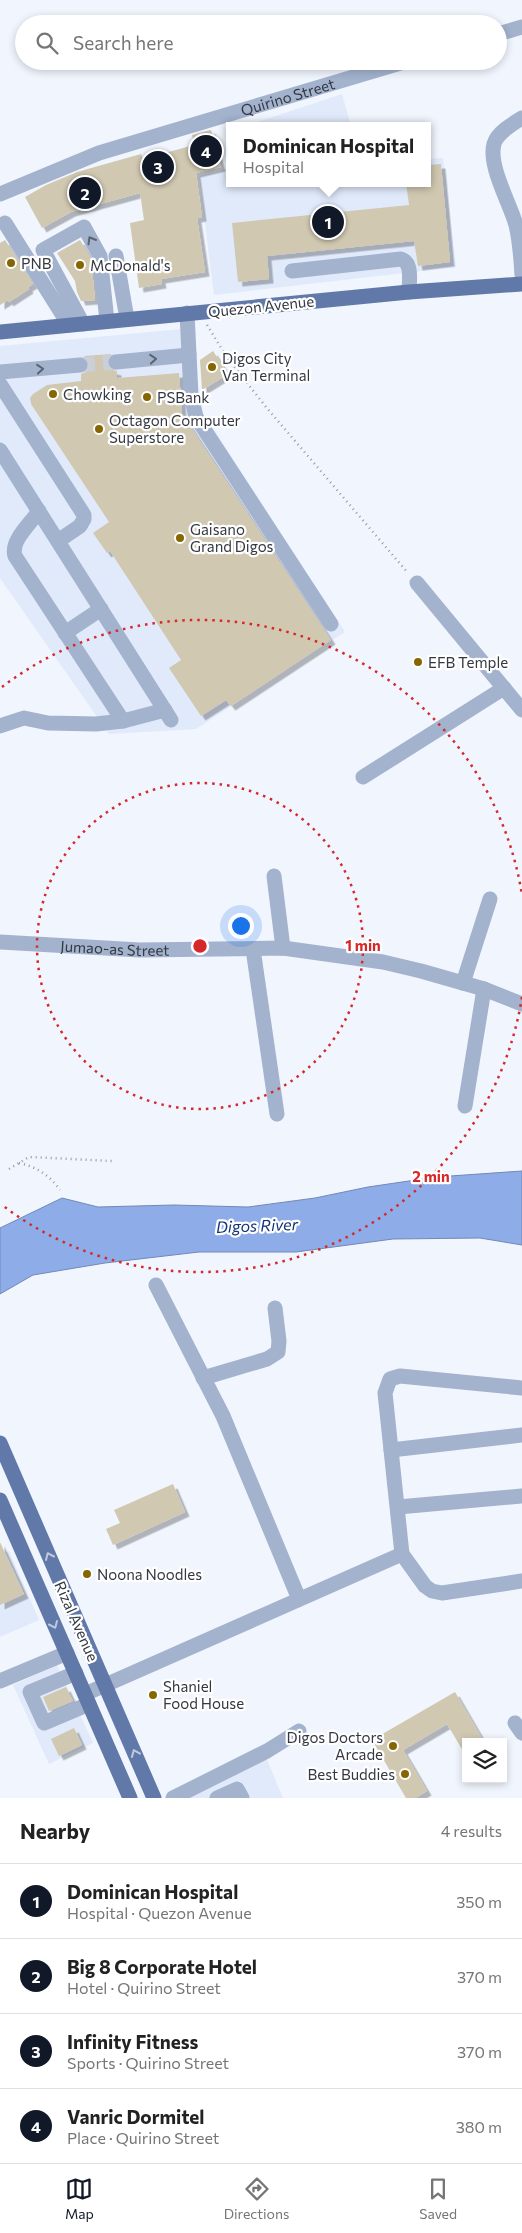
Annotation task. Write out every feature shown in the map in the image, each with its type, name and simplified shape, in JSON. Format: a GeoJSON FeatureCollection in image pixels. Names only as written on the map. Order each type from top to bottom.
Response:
{"type":"FeatureCollection","features":[{"type":"Feature","properties":{"kind":"main road","name":"Quezon Avenue"},"geometry":{"type":"LineString","coordinates":[[0,332],[409,292],[522,284]]}},
{"type":"Feature","properties":{"kind":"main road","name":"Rizal Avenue"},"geometry":{"type":"LineString","coordinates":[[0,1443],[154,1798]]}},
{"type":"Feature","properties":{"kind":"main road","name":"Rizal Avenue"},"geometry":{"type":"LineString","coordinates":[[0,1500],[130,1798]]}},
{"type":"Feature","properties":{"kind":"street"},"geometry":{"type":"LineString","coordinates":[[507,31],[522,27]]}},
{"type":"Feature","properties":{"kind":"street","name":"Quirino Street"},"geometry":{"type":"LineString","coordinates":[[0,194],[99,153],[377,70]]}},
{"type":"Feature","properties":{"kind":"street"},"geometry":{"type":"LineString","coordinates":[[522,118],[500,134],[494,144],[494,160],[520,242],[522,275]]}},
{"type":"Feature","properties":{"kind":"street"},"geometry":{"type":"LineString","coordinates":[[5,223],[76,324]]}},
{"type":"Feature","properties":{"kind":"street"},"geometry":{"type":"LineString","coordinates":[[76,324],[43,250],[84,227],[100,256],[107,321]]}},
{"type":"Feature","properties":{"kind":"street"},"geometry":{"type":"LineString","coordinates":[[116,256],[127,320]]}},
{"type":"Feature","properties":{"kind":"street"},"geometry":{"type":"LineString","coordinates":[[292,271],[400,258],[406,260],[408,265],[409,292]]}},
{"type":"Feature","properties":{"kind":"street"},"geometry":{"type":"LineString","coordinates":[[193,313],[189,355],[191,395],[196,417],[331,624]]}},
{"type":"Feature","properties":{"kind":"street"},"geometry":{"type":"LineString","coordinates":[[116,362],[189,355]]}},
{"type":"Feature","properties":{"kind":"street"},"geometry":{"type":"LineString","coordinates":[[0,372],[80,365]]}},
{"type":"Feature","properties":{"kind":"street"},"geometry":{"type":"LineString","coordinates":[[0,384],[84,515],[80,526],[58,541]]}},
{"type":"Feature","properties":{"kind":"street"},"geometry":{"type":"LineString","coordinates":[[0,450],[168,715],[96,724],[48,723],[24,718],[0,726]]}},
{"type":"Feature","properties":{"kind":"street"},"geometry":{"type":"LineString","coordinates":[[39,511],[17,540],[13,550],[123,720]]}},
{"type":"Feature","properties":{"kind":"street"},"geometry":{"type":"LineString","coordinates":[[417,583],[522,710]]}},
{"type":"Feature","properties":{"kind":"street"},"geometry":{"type":"LineString","coordinates":[[65,633],[101,609]]}},
{"type":"Feature","properties":{"kind":"street"},"geometry":{"type":"LineString","coordinates":[[363,777],[504,688]]}},
{"type":"Feature","properties":{"kind":"street"},"geometry":{"type":"LineString","coordinates":[[274,876],[284,948]]}},
{"type":"Feature","properties":{"kind":"street"},"geometry":{"type":"LineString","coordinates":[[463,983],[490,899]]}},
{"type":"Feature","properties":{"kind":"street","name":"Jumao-as Street"},"geometry":{"type":"LineString","coordinates":[[0,942],[140,950],[284,948],[383,962],[484,989],[522,1004]]}},
{"type":"Feature","properties":{"kind":"street"},"geometry":{"type":"LineString","coordinates":[[253,949],[277,1114]]}},
{"type":"Feature","properties":{"kind":"street"},"geometry":{"type":"LineString","coordinates":[[465,1106],[484,989]]}},
{"type":"Feature","properties":{"kind":"street"},"geometry":{"type":"LineString","coordinates":[[156,1285],[223,1416],[299,1600]]}},
{"type":"Feature","properties":{"kind":"street"},"geometry":{"type":"LineString","coordinates":[[203,1378],[267,1359],[278,1352],[280,1341],[275,1308]]}},
{"type":"Feature","properties":{"kind":"street"},"geometry":{"type":"LineString","coordinates":[[522,1388],[400,1376],[394,1377],[387,1384],[385,1393],[402,1554],[420,1580],[436,1592],[446,1593],[522,1581]]}},
{"type":"Feature","properties":{"kind":"street"},"geometry":{"type":"LineString","coordinates":[[391,1450],[522,1435]]}},
{"type":"Feature","properties":{"kind":"street"},"geometry":{"type":"LineString","coordinates":[[398,1507],[522,1496]]}},
{"type":"Feature","properties":{"kind":"street"},"geometry":{"type":"LineString","coordinates":[[76,1673],[30,1692],[44,1723],[106,1686],[402,1554]]}},
{"type":"Feature","properties":{"kind":"street"},"geometry":{"type":"LineString","coordinates":[[0,1681],[67,1653]]}},
{"type":"Feature","properties":{"kind":"street"},"geometry":{"type":"LineString","coordinates":[[173,1798],[267,1751],[299,1731]]}},
{"type":"Feature","properties":{"kind":"street"},"geometry":{"type":"LineString","coordinates":[[217,1798],[237,1789],[242,1798]]}},
{"type":"Feature","properties":{"kind":"path"},"geometry":{"type":"LineString","coordinates":[[193,313],[266,407],[417,583]]}},
{"type":"Feature","properties":{"kind":"path"},"geometry":{"type":"LineString","coordinates":[[9,1169],[18,1162],[29,1158],[112,1161]]}},
{"type":"Feature","properties":{"kind":"path"},"geometry":{"type":"LineString","coordinates":[[18,1162],[31,1165],[44,1172],[60,1190]]}},
{"type":"Feature","properties":{"kind":"shaded area"},"geometry":{"type":"Polygon","coordinates":[[[342,94],[350,122],[258,122],[342,94]]]}},
{"type":"Feature","properties":{"kind":"shaded area"},"geometry":{"type":"Polygon","coordinates":[[[443,158],[456,267],[214,295],[199,176],[226,169],[226,187],[431,187],[431,159],[443,158]]]}},
{"type":"Feature","properties":{"kind":"shaded area"},"geometry":{"type":"Polygon","coordinates":[[[193,328],[199,407],[345,632],[196,729],[109,734],[0,578],[0,346],[193,328]]]}},
{"type":"Feature","properties":{"kind":"shaded area"},"geometry":{"type":"Polygon","coordinates":[[[9,1551],[39,1620],[0,1637],[0,1555],[9,1551]]]}},
{"type":"Feature","properties":{"kind":"shaded area"},"geometry":{"type":"Polygon","coordinates":[[[57,1665],[93,1743],[49,1764],[13,1685],[57,1665]]]}},
{"type":"Feature","properties":{"kind":"shaded area"},"geometry":{"type":"Polygon","coordinates":[[[265,1755],[283,1798],[182,1798],[265,1755]]]}},
{"type":"Feature","properties":{"kind":"water","name":"Digos River"},"geometry":{"type":"Polygon","coordinates":[[[522,1171],[522,1245],[480,1238],[393,1239],[296,1252],[199,1252],[105,1263],[33,1275],[0,1294],[0,1228],[62,1198],[98,1207],[174,1205],[248,1207],[315,1198],[368,1187],[436,1177],[522,1171]]]}},
{"type":"Feature","properties":{"kind":"building"},"geometry":{"type":"Polygon","coordinates":[[[211,130],[221,167],[196,173],[202,217],[197,218],[205,272],[161,279],[162,284],[139,288],[130,223],[144,220],[140,193],[71,212],[42,228],[25,197],[46,185],[77,172],[141,154],[143,159],[194,145],[192,135],[211,130]]]}},
{"type":"Feature","properties":{"kind":"building"},"geometry":{"type":"Polygon","coordinates":[[[441,164],[450,262],[418,266],[414,241],[267,256],[269,279],[238,282],[232,223],[409,205],[407,187],[431,187],[431,165],[441,164]]]}},
{"type":"Feature","properties":{"kind":"building","name":"PNB"},"geometry":{"type":"Polygon","coordinates":[[[5,240],[33,284],[28,287],[29,289],[9,302],[8,300],[0,305],[0,243],[5,240]]]}},
{"type":"Feature","properties":{"kind":"building","name":"McDonald's"},"geometry":{"type":"Polygon","coordinates":[[[80,240],[91,259],[95,300],[81,301],[75,281],[57,253],[80,240]]]}},
{"type":"Feature","properties":{"kind":"building","name":"Digos City Van Terminal"},"geometry":{"type":"Polygon","coordinates":[[[213,351],[228,374],[202,390],[200,360],[213,351]]]}},
{"type":"Feature","properties":{"kind":"building","name":"Gaisano Grand Digos"},"geometry":{"type":"Polygon","coordinates":[[[111,354],[107,363],[112,370],[117,371],[117,378],[179,373],[182,414],[331,640],[231,706],[226,700],[201,716],[169,668],[181,660],[110,551],[107,553],[93,533],[109,522],[31,404],[30,398],[33,394],[47,385],[81,381],[81,374],[86,372],[89,365],[84,356],[111,354]]]}},
{"type":"Feature","properties":{"kind":"building"},"geometry":{"type":"Polygon","coordinates":[[[173,1484],[185,1512],[113,1545],[106,1529],[120,1523],[114,1510],[173,1484]]]}},
{"type":"Feature","properties":{"kind":"building"},"geometry":{"type":"Polygon","coordinates":[[[0,1542],[24,1594],[0,1605],[0,1542]]]}},
{"type":"Feature","properties":{"kind":"building"},"geometry":{"type":"Polygon","coordinates":[[[66,1687],[73,1701],[49,1711],[43,1697],[66,1687]]]}},
{"type":"Feature","properties":{"kind":"building","name":"Digos Doctors Arcade"},"geometry":{"type":"Polygon","coordinates":[[[455,1692],[482,1738],[462,1738],[462,1749],[447,1724],[403,1750],[427,1791],[415,1798],[406,1798],[372,1740],[455,1692]]]}},
{"type":"Feature","properties":{"kind":"building"},"geometry":{"type":"Polygon","coordinates":[[[74,1728],[82,1745],[59,1756],[51,1739],[74,1728]]]}},
{"type":"Feature","properties":{"kind":"tunnel"},"geometry":{"type":"LineString","coordinates":[[80,365],[116,362]]}},
{"type":"Feature","properties":{"kind":"place","name":"Vanric Dormitel"},"geometry":{"type":"Point","coordinates":[206,151]}},
{"type":"Feature","properties":{"kind":"place","name":"Infinity Fitness"},"geometry":{"type":"Point","coordinates":[158,167]}},
{"type":"Feature","properties":{"kind":"place","name":"Big 8 Corporate Hotel"},"geometry":{"type":"Point","coordinates":[85,193]}},
{"type":"Feature","properties":{"kind":"place","name":"Dominican Hospital"},"geometry":{"type":"Point","coordinates":[328,222]}},
{"type":"Feature","properties":{"kind":"place","name":"PNB"},"geometry":{"type":"Point","coordinates":[11,263]}},
{"type":"Feature","properties":{"kind":"place","name":"McDonald's"},"geometry":{"type":"Point","coordinates":[80,265]}},
{"type":"Feature","properties":{"kind":"place","name":"Digos City Van Terminal"},"geometry":{"type":"Point","coordinates":[212,367]}},
{"type":"Feature","properties":{"kind":"place","name":"Chowking"},"geometry":{"type":"Point","coordinates":[53,394]}},
{"type":"Feature","properties":{"kind":"place","name":"PSBank"},"geometry":{"type":"Point","coordinates":[147,397]}},
{"type":"Feature","properties":{"kind":"place","name":"Octagon Computer Superstore"},"geometry":{"type":"Point","coordinates":[99,429]}},
{"type":"Feature","properties":{"kind":"place","name":"Gaisano Grand Digos"},"geometry":{"type":"Point","coordinates":[180,538]}},
{"type":"Feature","properties":{"kind":"place","name":"EFB Temple"},"geometry":{"type":"Point","coordinates":[418,662]}},
{"type":"Feature","properties":{"kind":"place","name":"Noona Noodles"},"geometry":{"type":"Point","coordinates":[87,1574]}},
{"type":"Feature","properties":{"kind":"place","name":"Shaniel Food House"},"geometry":{"type":"Point","coordinates":[153,1695]}},
{"type":"Feature","properties":{"kind":"place","name":"Digos Doctors Arcade"},"geometry":{"type":"Point","coordinates":[393,1746]}},
{"type":"Feature","properties":{"kind":"place","name":"Best Buddies"},"geometry":{"type":"Point","coordinates":[405,1774]}}]}
